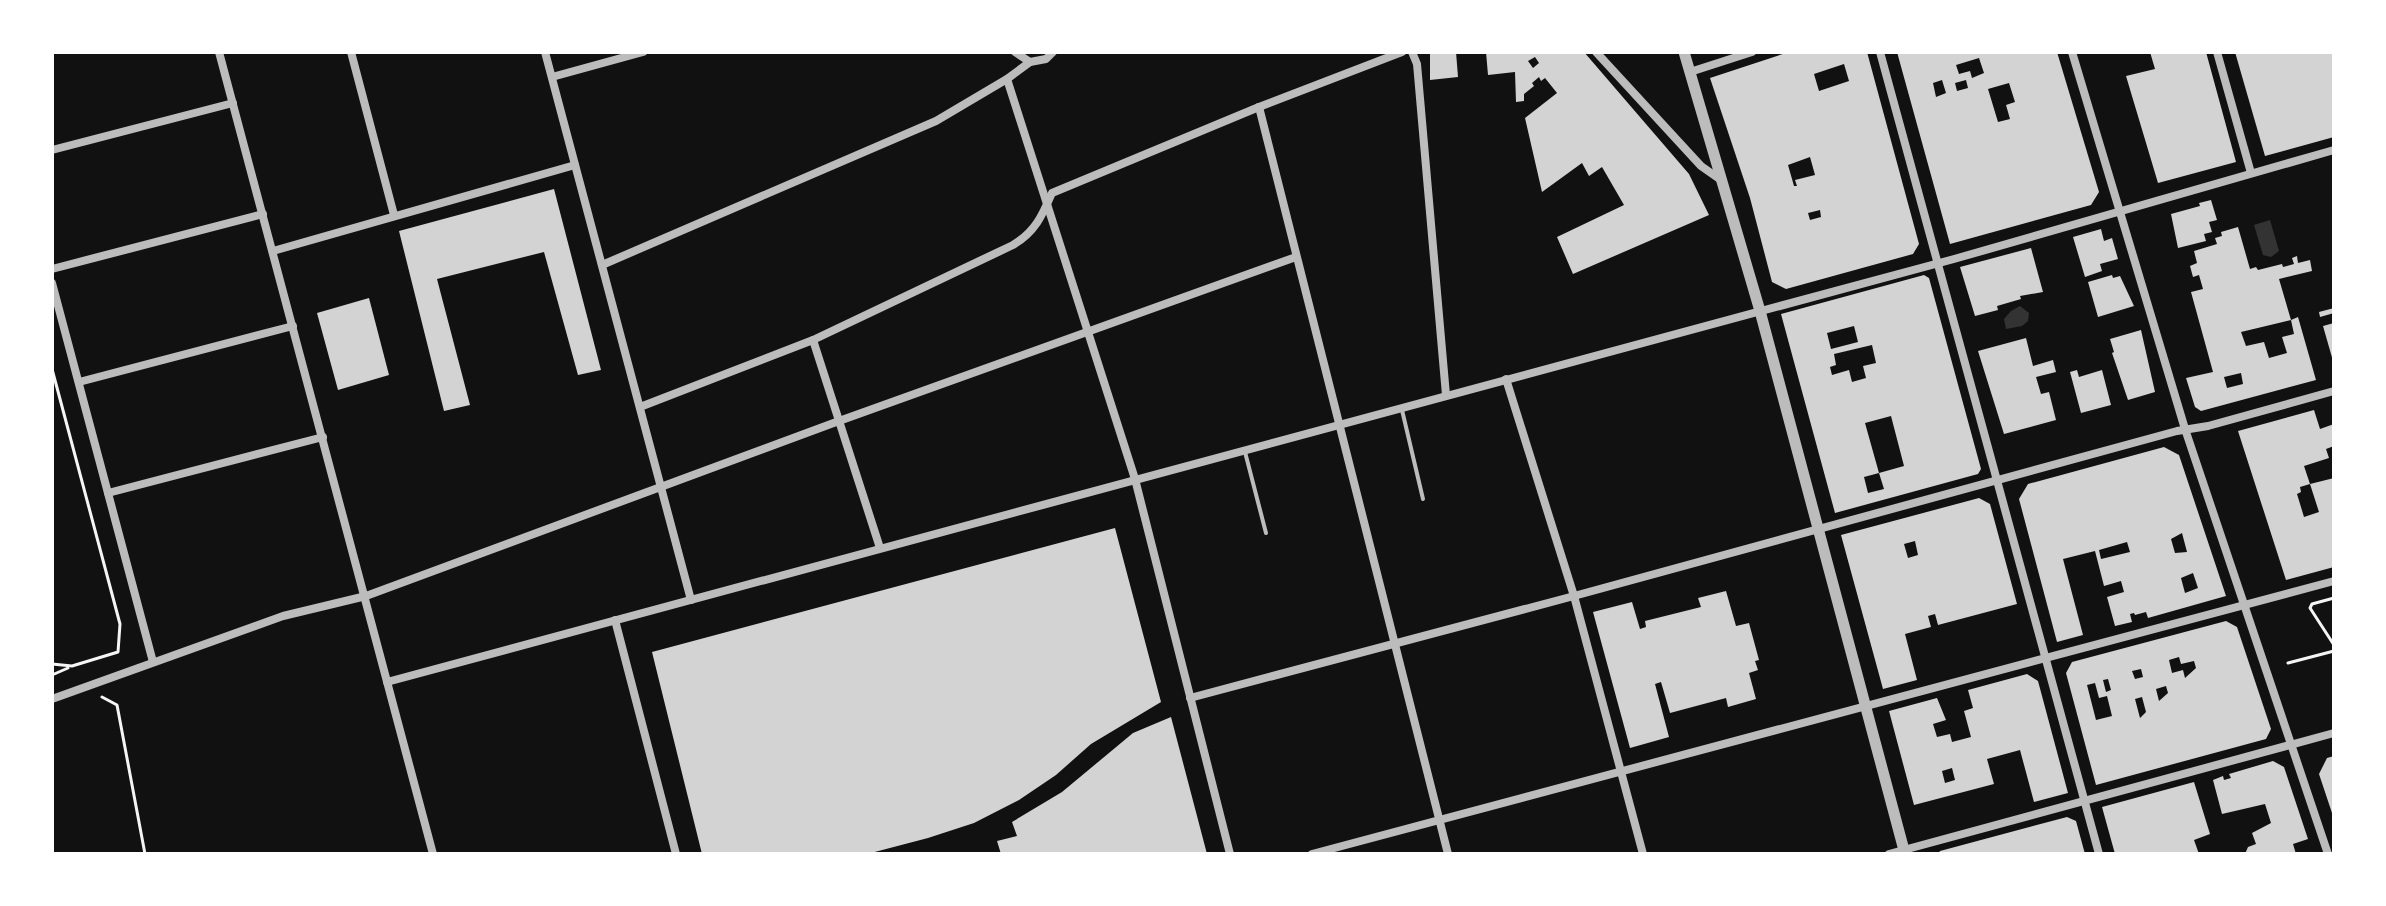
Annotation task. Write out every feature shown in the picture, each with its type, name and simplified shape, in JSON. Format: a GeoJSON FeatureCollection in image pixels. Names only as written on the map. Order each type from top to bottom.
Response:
{"type":"FeatureCollection","features":[{"type":"Feature","properties":{"kind":"street"},"geometry":{"type":"LineString","coordinates":[[219,52],[433,854]]}},
{"type":"Feature","properties":{"kind":"street"},"geometry":{"type":"LineString","coordinates":[[351,52],[394,215]]}},
{"type":"Feature","properties":{"kind":"street"},"geometry":{"type":"LineString","coordinates":[[545,52],[691,600]]}},
{"type":"Feature","properties":{"kind":"street"},"geometry":{"type":"LineString","coordinates":[[552,77],[643,52]]}},
{"type":"Feature","properties":{"kind":"street"},"geometry":{"type":"LineString","coordinates":[[1015,52],[1030,62]]}},
{"type":"Feature","properties":{"kind":"street"},"geometry":{"type":"LineString","coordinates":[[602,265],[936,121],[1030,62],[1046,59],[1053,52]]}},
{"type":"Feature","properties":{"kind":"street"},"geometry":{"type":"LineString","coordinates":[[640,407],[813,340],[1013,245],[1038,225],[1052,193],[1259,107],[1402,52]]}},
{"type":"Feature","properties":{"kind":"street"},"geometry":{"type":"LineString","coordinates":[[1412,52],[1417,64],[1446,395]]}},
{"type":"Feature","properties":{"kind":"street"},"geometry":{"type":"LineString","coordinates":[[1596,52],[1701,166],[1723,181]]}},
{"type":"Feature","properties":{"kind":"street"},"geometry":{"type":"LineString","coordinates":[[1684,52],[1760,311],[1904,852]]}},
{"type":"Feature","properties":{"kind":"street"},"geometry":{"type":"LineString","coordinates":[[1690,72],[1752,52]]}},
{"type":"Feature","properties":{"kind":"street"},"geometry":{"type":"LineString","coordinates":[[1880,52],[2099,854]]}},
{"type":"Feature","properties":{"kind":"street"},"geometry":{"type":"LineString","coordinates":[[2072,52],[2185,429],[2328,854]]}},
{"type":"Feature","properties":{"kind":"street"},"geometry":{"type":"LineString","coordinates":[[2217,52],[2251,173]]}},
{"type":"Feature","properties":{"kind":"street"},"geometry":{"type":"LineString","coordinates":[[1007,79],[1135,479],[1230,854]]}},
{"type":"Feature","properties":{"kind":"street"},"geometry":{"type":"LineString","coordinates":[[52,150],[233,103]]}},
{"type":"Feature","properties":{"kind":"street"},"geometry":{"type":"LineString","coordinates":[[1259,107],[1448,854]]}},
{"type":"Feature","properties":{"kind":"street"},"geometry":{"type":"LineString","coordinates":[[387,682],[1936,263],[2334,150]]}},
{"type":"Feature","properties":{"kind":"street"},"geometry":{"type":"LineString","coordinates":[[273,251],[575,165]]}},
{"type":"Feature","properties":{"kind":"street"},"geometry":{"type":"LineString","coordinates":[[52,269],[263,214]]}},
{"type":"Feature","properties":{"kind":"street"},"geometry":{"type":"LineString","coordinates":[[52,699],[283,616],[366,596],[839,421],[1296,257]]}},
{"type":"Feature","properties":{"kind":"street"},"geometry":{"type":"LineString","coordinates":[[52,283],[153,662]]}},
{"type":"Feature","properties":{"kind":"street"},"geometry":{"type":"LineString","coordinates":[[79,382],[293,326]]}},
{"type":"Feature","properties":{"kind":"street"},"geometry":{"type":"LineString","coordinates":[[813,340],[880,548]]}},
{"type":"Feature","properties":{"kind":"street"},"geometry":{"type":"LineString","coordinates":[[1506,379],[1574,596],[1643,854]]}},
{"type":"Feature","properties":{"kind":"street"},"geometry":{"type":"LineString","coordinates":[[1190,698],[2334,391]]}},
{"type":"Feature","properties":{"kind":"street"},"geometry":{"type":"LineString","coordinates":[[108,493],[323,437]]}},
{"type":"Feature","properties":{"kind":"street"},"geometry":{"type":"LineString","coordinates":[[1312,854],[2334,581]]}},
{"type":"Feature","properties":{"kind":"street"},"geometry":{"type":"LineString","coordinates":[[615,620],[676,854]]}},
{"type":"Feature","properties":{"kind":"street"},"geometry":{"type":"LineString","coordinates":[[1889,854],[2334,733]]}},
{"type":"Feature","properties":{"kind":"lane"},"geometry":{"type":"LineString","coordinates":[[1402,407],[1423,499]]}},
{"type":"Feature","properties":{"kind":"lane"},"geometry":{"type":"LineString","coordinates":[[1244,450],[1266,533]]}},
{"type":"Feature","properties":{"kind":"path"},"geometry":{"type":"LineString","coordinates":[[52,369],[120,624],[118,652],[52,675]]}},
{"type":"Feature","properties":{"kind":"path"},"geometry":{"type":"LineString","coordinates":[[2334,598],[2312,604],[2310,608],[2334,645]]}},
{"type":"Feature","properties":{"kind":"path"},"geometry":{"type":"LineString","coordinates":[[2288,663],[2334,651]]}},
{"type":"Feature","properties":{"kind":"path"},"geometry":{"type":"LineString","coordinates":[[52,664],[72,666]]}},
{"type":"Feature","properties":{"kind":"path"},"geometry":{"type":"LineString","coordinates":[[97,695],[117,705],[145,854]]}},
{"type":"Feature","properties":{"kind":"shaded area"},"geometry":{"type":"Polygon","coordinates":[[[2270,220],[2279,251],[2271,257],[2263,255],[2254,225],[2270,220]]]}},
{"type":"Feature","properties":{"kind":"shaded area"},"geometry":{"type":"Polygon","coordinates":[[[2020,306],[2029,313],[2028,321],[2022,326],[2006,329],[2004,319],[2020,306]]]}},
{"type":"Feature","properties":{"kind":"building"},"geometry":{"type":"Polygon","coordinates":[[[1430,52],[1456,52],[1458,77],[1430,80],[1430,52]]]}},
{"type":"Feature","properties":{"kind":"building"},"geometry":{"type":"Polygon","coordinates":[[[1486,52],[1584,52],[1689,174],[1709,215],[1573,274],[1557,237],[1624,205],[1602,167],[1589,176],[1582,163],[1542,192],[1525,118],[1557,93],[1545,78],[1541,81],[1539,77],[1524,94],[1524,101],[1516,102],[1515,72],[1488,75],[1486,52]],[[1535,57],[1528,61],[1533,68],[1539,63],[1535,57]]]}},
{"type":"Feature","properties":{"kind":"building"},"geometry":{"type":"Polygon","coordinates":[[[1789,52],[1867,52],[1919,244],[1913,254],[1786,289],[1772,282],[1750,198],[1710,78],[1789,52]],[[1844,64],[1814,74],[1819,91],[1849,81],[1844,64]],[[1810,157],[1788,165],[1794,186],[1797,186],[1795,180],[1815,175],[1810,157]],[[1820,210],[1808,213],[1810,220],[1821,217],[1820,210]]]}},
{"type":"Feature","properties":{"kind":"building"},"geometry":{"type":"Polygon","coordinates":[[[1897,52],[2057,52],[2099,192],[2091,205],[1950,244],[1897,52]],[[1979,58],[1956,65],[1959,74],[1970,71],[1972,78],[1984,73],[1979,58]],[[1942,80],[1933,83],[1936,97],[1946,93],[1942,80]],[[1966,80],[1955,83],[1957,91],[1968,88],[1966,80]],[[2009,83],[1988,89],[1998,122],[2010,119],[2006,105],[2015,102],[2009,83]]]}},
{"type":"Feature","properties":{"kind":"building"},"geometry":{"type":"Polygon","coordinates":[[[2150,52],[2206,52],[2236,162],[2158,183],[2126,76],[2155,69],[2150,52]]]}},
{"type":"Feature","properties":{"kind":"building"},"geometry":{"type":"Polygon","coordinates":[[[2235,52],[2334,52],[2334,137],[2265,156],[2235,52]]]}},
{"type":"Feature","properties":{"kind":"building"},"geometry":{"type":"Polygon","coordinates":[[[554,189],[601,370],[578,375],[544,252],[437,279],[470,405],[444,411],[399,231],[554,189]]]}},
{"type":"Feature","properties":{"kind":"building"},"geometry":{"type":"Polygon","coordinates":[[[2211,200],[2217,220],[2209,222],[2212,232],[2204,234],[2206,241],[2178,248],[2171,214],[2211,200]]]}},
{"type":"Feature","properties":{"kind":"building"},"geometry":{"type":"Polygon","coordinates":[[[2238,227],[2250,269],[2294,264],[2292,258],[2297,256],[2298,263],[2310,260],[2312,271],[2279,279],[2291,320],[2298,317],[2316,380],[2201,411],[2195,407],[2186,378],[2213,372],[2191,292],[2203,289],[2199,275],[2193,277],[2190,266],[2197,263],[2194,251],[2217,244],[2215,238],[2222,236],[2221,232],[2238,227]],[[2291,320],[2241,332],[2246,346],[2264,342],[2269,358],[2287,353],[2282,337],[2294,334],[2291,320]],[[2241,373],[2224,377],[2227,388],[2243,384],[2241,373]]]}},
{"type":"Feature","properties":{"kind":"building"},"geometry":{"type":"Polygon","coordinates":[[[2101,229],[2104,241],[2112,238],[2118,259],[2100,264],[2102,271],[2085,277],[2073,237],[2101,229]]]}},
{"type":"Feature","properties":{"kind":"building"},"geometry":{"type":"Polygon","coordinates":[[[2031,248],[2043,292],[2020,296],[2021,299],[1997,306],[1998,310],[1975,316],[1960,267],[2031,248]]]}},
{"type":"Feature","properties":{"kind":"building"},"geometry":{"type":"Polygon","coordinates":[[[1924,275],[1929,278],[1981,469],[1978,474],[1835,513],[1781,314],[1924,275]],[[1854,326],[1827,333],[1831,349],[1858,342],[1854,326]],[[1872,345],[1834,354],[1836,365],[1830,367],[1832,375],[1849,370],[1852,382],[1866,378],[1863,366],[1876,363],[1872,345]],[[1891,416],[1865,423],[1879,473],[1904,466],[1891,416]],[[1879,473],[1864,477],[1868,493],[1884,489],[1879,473]]]}},
{"type":"Feature","properties":{"kind":"building"},"geometry":{"type":"Polygon","coordinates":[[[2112,275],[2113,278],[2120,276],[2134,306],[2098,317],[2088,282],[2112,275]]]}},
{"type":"Feature","properties":{"kind":"building"},"geometry":{"type":"Polygon","coordinates":[[[369,298],[389,375],[338,390],[317,313],[369,298]]]}},
{"type":"Feature","properties":{"kind":"building"},"geometry":{"type":"Polygon","coordinates":[[[2334,308],[2334,313],[2320,317],[2319,312],[2334,308]]]}},
{"type":"Feature","properties":{"kind":"building"},"geometry":{"type":"Polygon","coordinates":[[[2334,323],[2334,361],[2333,361],[2323,326],[2334,323]]]}},
{"type":"Feature","properties":{"kind":"building"},"geometry":{"type":"Polygon","coordinates":[[[2141,330],[2155,392],[2128,400],[2110,339],[2141,330]]]}},
{"type":"Feature","properties":{"kind":"building"},"geometry":{"type":"Polygon","coordinates":[[[2026,338],[2033,366],[2053,360],[2056,372],[2036,377],[2041,394],[2049,392],[2056,420],[2004,434],[1978,351],[2026,338]]]}},
{"type":"Feature","properties":{"kind":"building"},"geometry":{"type":"Polygon","coordinates":[[[2077,370],[2079,377],[2102,370],[2111,405],[2081,413],[2070,372],[2077,370]]]}},
{"type":"Feature","properties":{"kind":"building"},"geometry":{"type":"Polygon","coordinates":[[[2314,410],[2320,429],[2334,424],[2334,446],[2326,449],[2329,458],[2304,466],[2310,484],[2334,478],[2334,567],[2286,580],[2238,431],[2314,410]],[[2310,484],[2300,487],[2301,492],[2297,494],[2304,517],[2319,512],[2310,484]]]}},
{"type":"Feature","properties":{"kind":"building"},"geometry":{"type":"Polygon","coordinates":[[[2164,447],[2179,455],[2226,596],[2148,618],[2146,612],[2130,614],[2132,622],[2115,626],[2107,597],[2124,592],[2121,581],[2104,586],[2095,551],[2063,559],[2083,635],[2057,642],[2019,499],[2028,484],[2164,447]],[[2182,533],[2171,539],[2175,553],[2187,552],[2182,533]],[[2127,542],[2099,550],[2101,559],[2130,552],[2127,542]],[[2193,573],[2181,578],[2185,593],[2198,588],[2193,573]]]}},
{"type":"Feature","properties":{"kind":"building"},"geometry":{"type":"Polygon","coordinates":[[[1979,498],[1990,504],[2017,604],[1938,625],[1935,614],[1928,616],[1931,627],[1905,634],[1917,680],[1883,689],[1841,535],[1979,498]],[[1915,541],[1904,544],[1908,558],[1918,555],[1915,541]]]}},
{"type":"Feature","properties":{"kind":"building"},"geometry":{"type":"Polygon","coordinates":[[[1115,528],[1161,702],[1091,744],[1056,775],[1019,800],[974,823],[867,854],[702,854],[652,652],[1115,528]]]}},
{"type":"Feature","properties":{"kind":"building"},"geometry":{"type":"Polygon","coordinates":[[[1726,591],[1736,626],[1749,623],[1759,660],[1755,661],[1758,670],[1749,673],[1756,699],[1728,707],[1726,698],[1670,713],[1661,682],[1655,684],[1669,737],[1630,748],[1593,612],[1632,602],[1640,629],[1646,627],[1645,621],[1701,607],[1698,598],[1726,591]]]}},
{"type":"Feature","properties":{"kind":"building"},"geometry":{"type":"Polygon","coordinates":[[[2226,621],[2237,627],[2271,729],[2266,739],[2096,785],[2066,673],[2072,662],[2226,621]],[[2179,657],[2169,660],[2172,673],[2183,670],[2185,678],[2196,668],[2194,661],[2181,664],[2179,657]],[[2141,669],[2132,671],[2135,679],[2143,677],[2141,669]],[[2108,679],[2103,680],[2106,692],[2111,690],[2108,679]],[[2095,683],[2087,685],[2096,720],[2112,716],[2107,696],[2099,698],[2095,683]],[[2166,686],[2156,689],[2159,701],[2168,693],[2166,686]],[[2142,697],[2135,699],[2140,718],[2146,712],[2142,697]]]}},
{"type":"Feature","properties":{"kind":"building"},"geometry":{"type":"Polygon","coordinates":[[[2027,674],[2038,681],[2068,793],[2034,802],[2020,750],[1987,759],[1994,784],[1914,805],[1889,711],[1937,698],[1946,720],[1933,724],[1937,737],[1950,734],[1952,742],[1971,737],[1964,711],[1973,708],[1968,690],[2027,674]],[[1952,768],[1942,771],[1945,783],[1955,780],[1952,768]]]}},
{"type":"Feature","properties":{"kind":"building"},"geometry":{"type":"Polygon","coordinates":[[[1171,717],[1207,854],[1001,854],[997,841],[1017,836],[1012,822],[1062,792],[1133,733],[1171,717]]]}},
{"type":"Feature","properties":{"kind":"building"},"geometry":{"type":"Polygon","coordinates":[[[2334,756],[2333,816],[2319,774],[2327,758],[2334,756]]]}},
{"type":"Feature","properties":{"kind":"building"},"geometry":{"type":"Polygon","coordinates":[[[2273,761],[2284,767],[2308,839],[2293,844],[2296,854],[2245,854],[2248,847],[2256,844],[2252,833],[2271,823],[2265,804],[2222,814],[2213,780],[2223,776],[2224,780],[2231,778],[2229,774],[2273,761]]]}},
{"type":"Feature","properties":{"kind":"building"},"geometry":{"type":"Polygon","coordinates":[[[2194,782],[2210,834],[2194,840],[2199,854],[2115,854],[2102,807],[2194,782]]]}},
{"type":"Feature","properties":{"kind":"building"},"geometry":{"type":"Polygon","coordinates":[[[2067,817],[2076,821],[2085,854],[1938,854],[1940,851],[2067,817]]]}}]}
